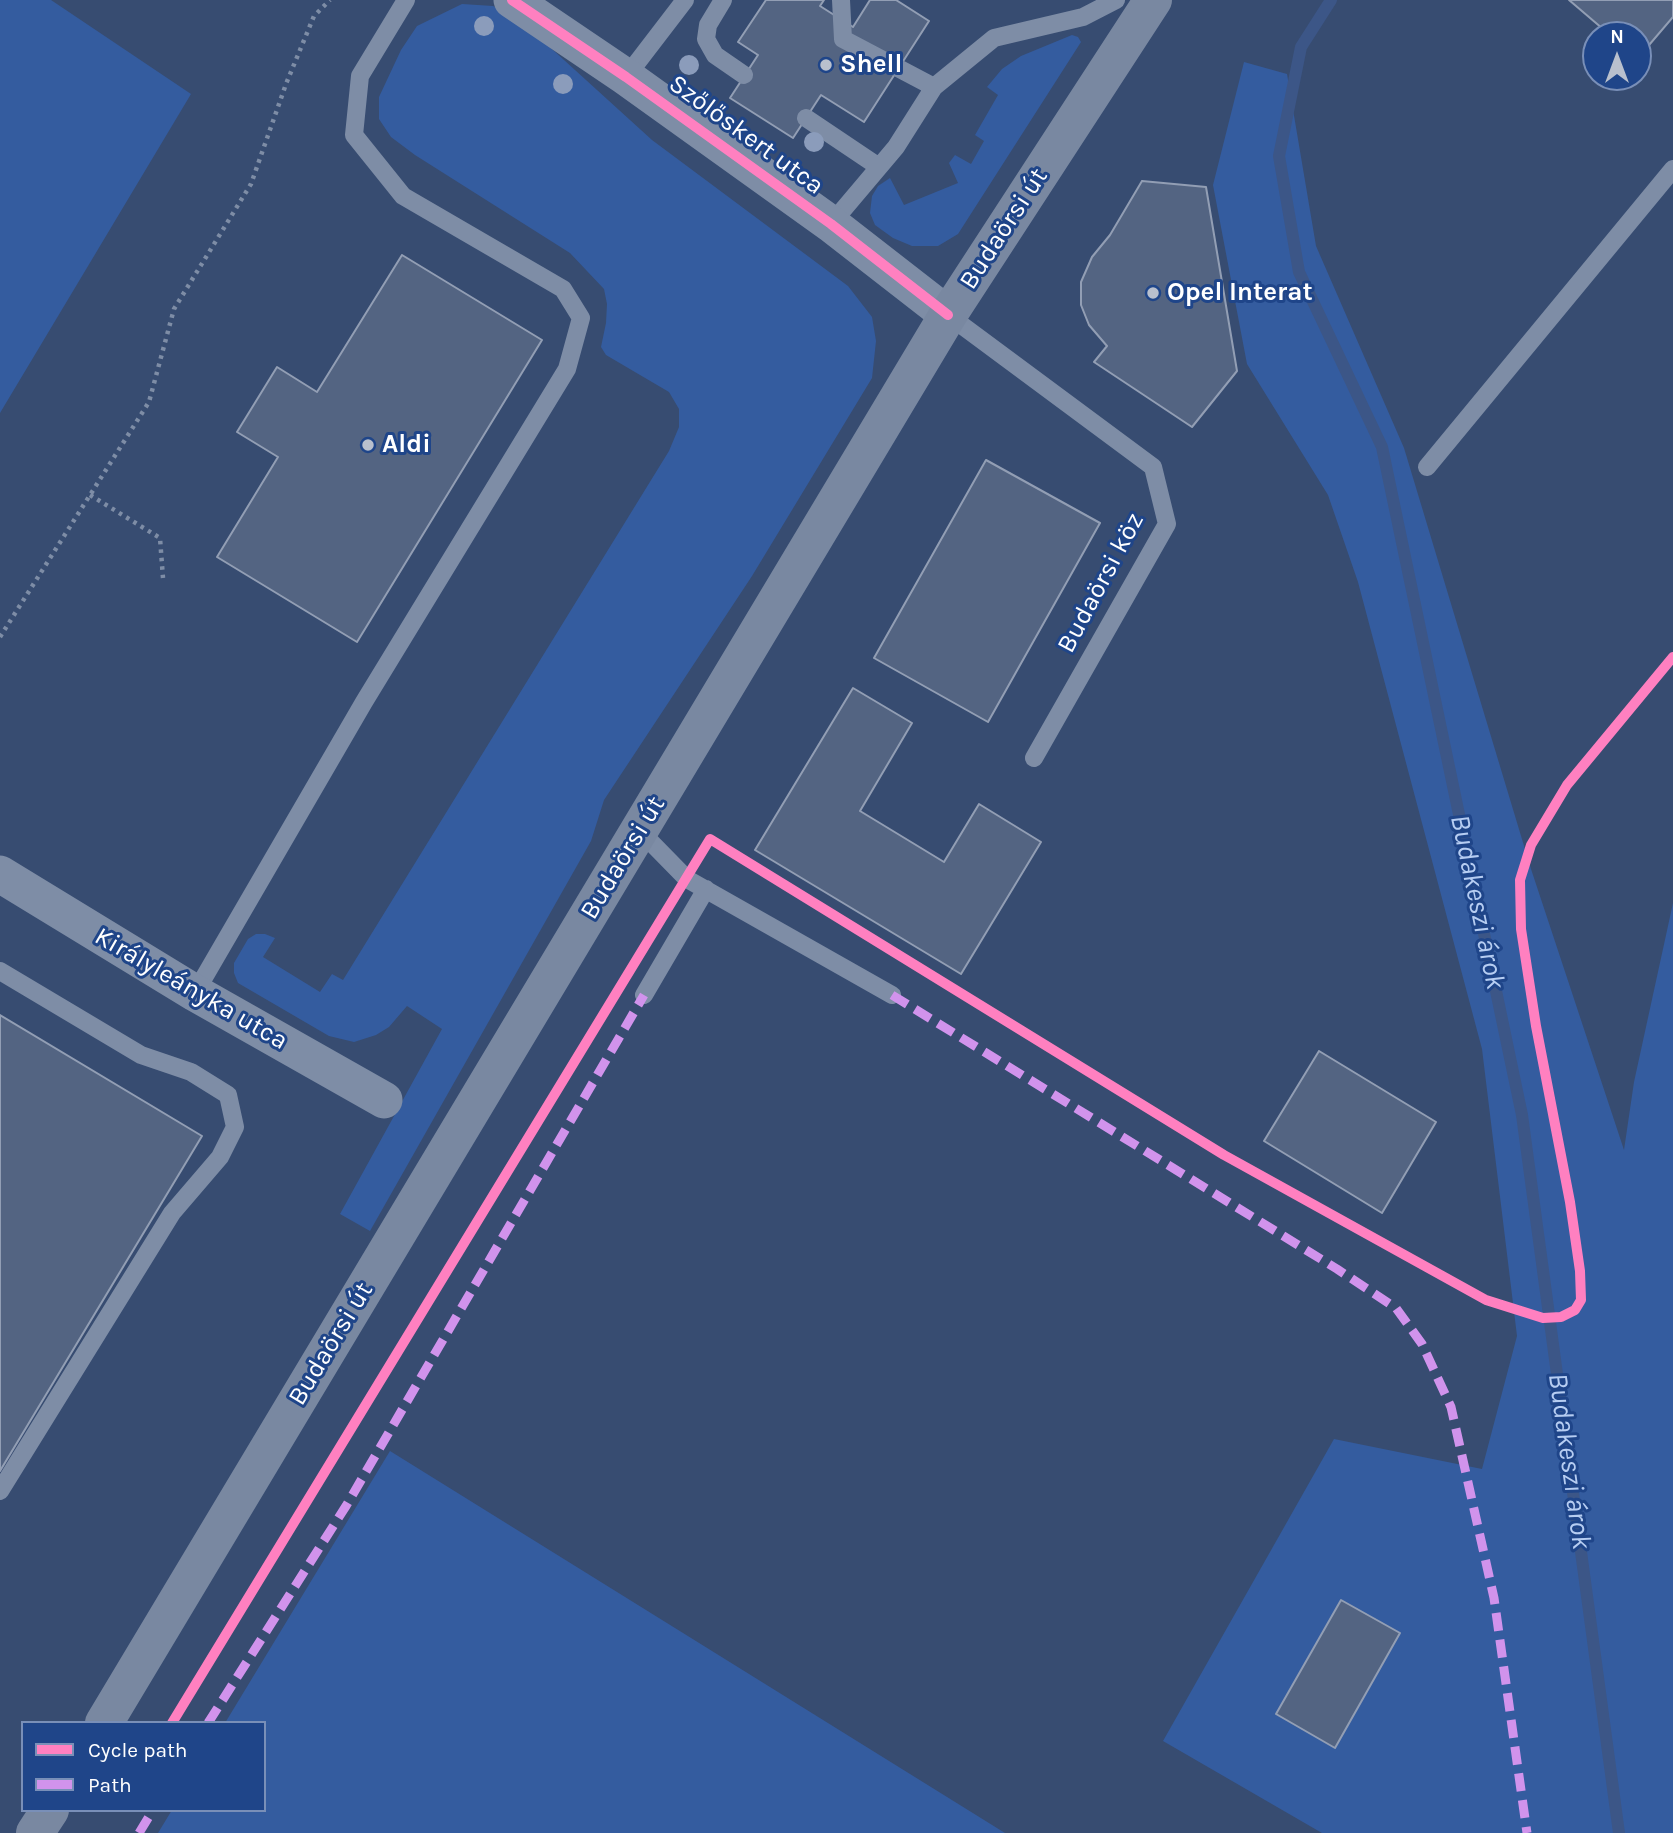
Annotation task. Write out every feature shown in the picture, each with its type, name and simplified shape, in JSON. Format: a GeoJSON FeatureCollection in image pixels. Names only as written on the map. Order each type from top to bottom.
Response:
{"type":"FeatureCollection","features":[{"type":"Feature","properties":{"kind":"main road","name":"Budaörsi út"},"geometry":{"type":"LineString","coordinates":[[105,1721],[948,315],[1153,0]]}},
{"type":"Feature","properties":{"kind":"main road"},"geometry":{"type":"LineString","coordinates":[[35,1833],[49,1812]]}},
{"type":"Feature","properties":{"kind":"street","name":"Szőlőskert utca"},"geometry":{"type":"LineString","coordinates":[[512,0],[626,77],[831,224],[948,315]]}},
{"type":"Feature","properties":{"kind":"street","name":"Királyleányka utca"},"geometry":{"type":"LineString","coordinates":[[0,874],[194,993],[384,1100]]}},
{"type":"Feature","properties":{"kind":"lane"},"geometry":{"type":"LineString","coordinates":[[194,993],[364,702],[568,369],[581,318],[563,289],[403,196],[354,135],[360,76],[407,0]]}},
{"type":"Feature","properties":{"kind":"lane"},"geometry":{"type":"LineString","coordinates":[[626,77],[685,0]]}},
{"type":"Feature","properties":{"kind":"lane"},"geometry":{"type":"LineString","coordinates":[[723,0],[708,25],[706,39],[715,55],[744,75]]}},
{"type":"Feature","properties":{"kind":"lane"},"geometry":{"type":"LineString","coordinates":[[841,0],[843,39],[934,88]]}},
{"type":"Feature","properties":{"kind":"lane"},"geometry":{"type":"LineString","coordinates":[[831,224],[896,148],[934,88],[994,38],[1083,17],[1116,0]]}},
{"type":"Feature","properties":{"kind":"lane"},"geometry":{"type":"LineString","coordinates":[[806,118],[879,167]]}},
{"type":"Feature","properties":{"kind":"lane"},"geometry":{"type":"LineString","coordinates":[[1427,467],[1673,169]]}},
{"type":"Feature","properties":{"kind":"lane","name":"Budaörsi köz"},"geometry":{"type":"LineString","coordinates":[[948,315],[1153,467],[1167,524],[1034,758]]}},
{"type":"Feature","properties":{"kind":"lane"},"geometry":{"type":"LineString","coordinates":[[639,830],[687,878],[892,995]]}},
{"type":"Feature","properties":{"kind":"lane"},"geometry":{"type":"LineString","coordinates":[[644,995],[706,889]]}},
{"type":"Feature","properties":{"kind":"lane"},"geometry":{"type":"LineString","coordinates":[[0,971],[141,1055],[191,1072],[228,1095],[235,1127],[220,1157],[172,1213],[0,1491]]}},
{"type":"Feature","properties":{"kind":"path"},"geometry":{"type":"LineString","coordinates":[[0,637],[149,402],[174,309],[251,184],[286,84],[314,16],[330,0]]}},
{"type":"Feature","properties":{"kind":"path"},"geometry":{"type":"LineString","coordinates":[[90,495],[160,538],[163,579]]}},
{"type":"Feature","properties":{"kind":"shaded area"},"geometry":{"type":"Polygon","coordinates":[[[0,0],[51,0],[191,94],[0,413],[0,0]]]}},
{"type":"Feature","properties":{"kind":"shaded area"},"geometry":{"type":"Polygon","coordinates":[[[462,4],[493,6],[520,20],[652,140],[848,286],[872,317],[876,341],[872,378],[752,576],[604,800],[591,841],[370,1231],[340,1214],[442,1029],[407,1006],[389,1027],[376,1035],[354,1042],[329,1036],[238,983],[234,963],[248,939],[256,934],[265,934],[275,938],[263,957],[320,992],[332,974],[343,980],[669,451],[679,427],[679,409],[669,392],[606,355],[601,347],[607,304],[604,289],[570,253],[415,155],[391,137],[379,119],[379,97],[401,50],[417,26],[462,4]]]}},
{"type":"Feature","properties":{"kind":"shaded area"},"geometry":{"type":"Polygon","coordinates":[[[1072,35],[1078,37],[1081,42],[958,234],[938,246],[912,246],[893,238],[875,225],[870,213],[872,196],[878,186],[890,178],[904,205],[958,183],[949,163],[955,155],[971,164],[984,141],[975,135],[998,95],[987,87],[1002,69],[1021,56],[1072,35]]]}},
{"type":"Feature","properties":{"kind":"shaded area"},"geometry":{"type":"Polygon","coordinates":[[[1244,62],[1287,74],[1316,246],[1404,448],[1531,869],[1624,1150],[1634,1082],[1673,903],[1673,1833],[1322,1833],[1163,1741],[1334,1439],[1482,1469],[1517,1336],[1482,1049],[1358,582],[1328,495],[1247,364],[1213,185],[1244,62]]]}},
{"type":"Feature","properties":{"kind":"shaded area"},"geometry":{"type":"Polygon","coordinates":[[[390,1451],[1005,1833],[158,1833],[171,1812],[266,1812],[266,1721],[226,1721],[390,1451]]]}},
{"type":"Feature","properties":{"kind":"building","name":"Shell"},"geometry":{"type":"Polygon","coordinates":[[[766,0],[824,0],[820,6],[853,27],[870,0],[896,0],[929,21],[864,122],[821,95],[793,138],[730,98],[758,55],[738,42],[766,0]]]}},
{"type":"Feature","properties":{"kind":"building"},"geometry":{"type":"Polygon","coordinates":[[[1569,0],[1673,0],[1673,17],[1652,42],[1652,21],[1594,21],[1569,0]]]}},
{"type":"Feature","properties":{"kind":"building","name":"Opel Interat"},"geometry":{"type":"Polygon","coordinates":[[[1142,181],[1206,187],[1237,371],[1192,427],[1094,362],[1107,346],[1089,325],[1081,305],[1081,282],[1092,257],[1110,235],[1142,181]]]}},
{"type":"Feature","properties":{"kind":"building","name":"Aldi"},"geometry":{"type":"Polygon","coordinates":[[[402,255],[542,340],[357,642],[217,557],[278,457],[237,432],[277,367],[317,392],[402,255]]]}},
{"type":"Feature","properties":{"kind":"building"},"geometry":{"type":"Polygon","coordinates":[[[986,460],[1100,523],[988,722],[874,658],[986,460]]]}},
{"type":"Feature","properties":{"kind":"building"},"geometry":{"type":"Polygon","coordinates":[[[853,688],[912,723],[860,811],[944,862],[979,804],[1041,842],[961,974],[755,850],[853,688]]]}},
{"type":"Feature","properties":{"kind":"building"},"geometry":{"type":"Polygon","coordinates":[[[0,1015],[202,1136],[0,1471],[0,1015]]]}},
{"type":"Feature","properties":{"kind":"building"},"geometry":{"type":"Polygon","coordinates":[[[1319,1051],[1436,1122],[1382,1213],[1264,1141],[1319,1051]]]}},
{"type":"Feature","properties":{"kind":"building"},"geometry":{"type":"Polygon","coordinates":[[[1341,1600],[1400,1633],[1335,1748],[1276,1714],[1341,1600]]]}},
{"type":"Feature","properties":{"kind":"waterway","name":"Budakeszi árok"},"geometry":{"type":"LineString","coordinates":[[1331,0],[1301,47],[1279,156],[1299,272],[1382,447],[1522,1115],[1619,1833]]}},
{"type":"Feature","properties":{"kind":"marked path"},"geometry":{"type":"LineString","coordinates":[[209,1721],[346,1506],[644,995]]}},
{"type":"Feature","properties":{"kind":"marked path"},"geometry":{"type":"LineString","coordinates":[[892,995],[1396,1308],[1422,1344],[1451,1407],[1494,1598],[1527,1833]]}},
{"type":"Feature","properties":{"kind":"marked path"},"geometry":{"type":"LineString","coordinates":[[139,1833],[152,1812]]}},
{"type":"Feature","properties":{"kind":"cycle path"},"geometry":{"type":"LineString","coordinates":[[512,0],[626,77],[831,224],[948,315]]}},
{"type":"Feature","properties":{"kind":"cycle path"},"geometry":{"type":"LineString","coordinates":[[173,1721],[710,839],[1224,1155],[1486,1300],[1543,1318],[1561,1317],[1575,1310],[1581,1300],[1580,1271],[1521,929],[1520,880],[1531,845],[1567,785],[1673,657]]}},
{"type":"Feature","properties":{"kind":"place","name":"Shell"},"geometry":{"type":"Point","coordinates":[826,65]}},
{"type":"Feature","properties":{"kind":"place","name":"Opel Interat"},"geometry":{"type":"Point","coordinates":[1153,293]}},
{"type":"Feature","properties":{"kind":"place","name":"Aldi"},"geometry":{"type":"Point","coordinates":[368,445]}}]}
